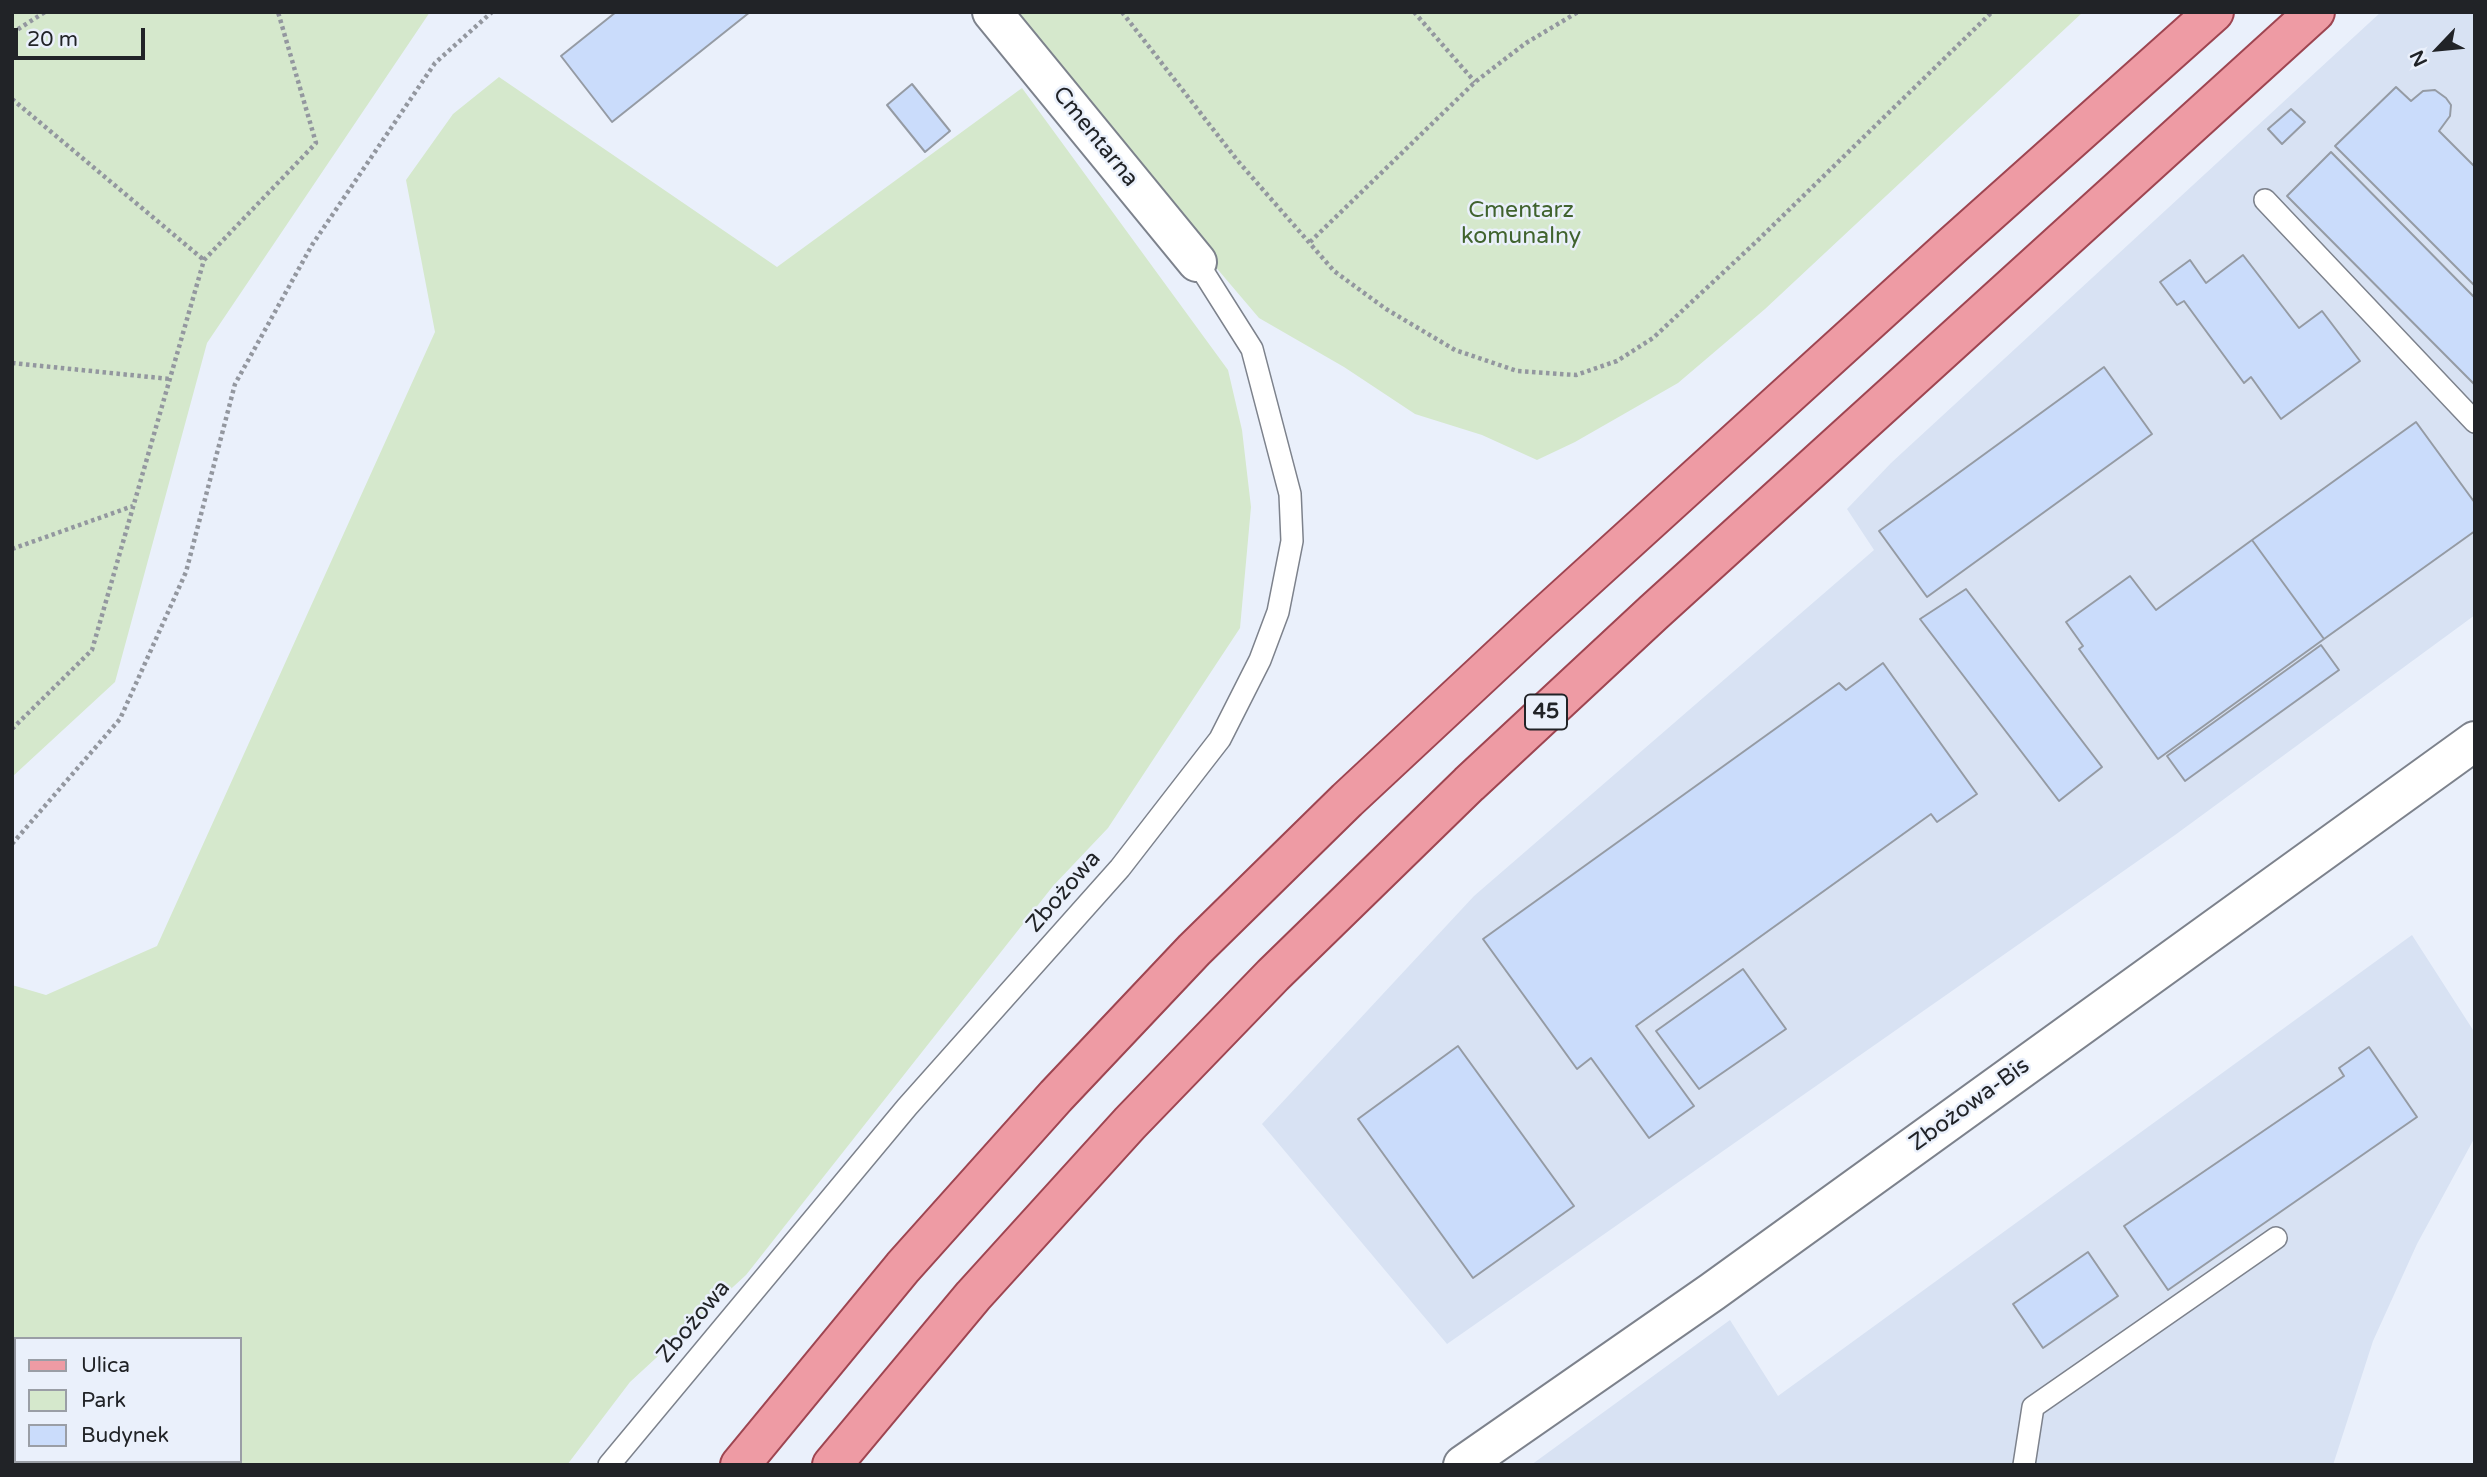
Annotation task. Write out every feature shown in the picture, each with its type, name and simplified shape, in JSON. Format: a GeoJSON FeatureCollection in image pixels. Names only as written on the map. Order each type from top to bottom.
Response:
{"type":"FeatureCollection","features":[{"type":"Feature","properties":{"kind":"main road"},"geometry":{"type":"LineString","coordinates":[[740,1465],[912,1257],[1056,1096],[1194,950],[1347,800],[1547,614],[2214,12]]}},
{"type":"Feature","properties":{"kind":"main road","name":"45"},"geometry":{"type":"LineString","coordinates":[[832,1465],[973,1296],[1130,1124],[1273,975],[1469,784],[1654,612],[2315,12]]}},
{"type":"Feature","properties":{"kind":"street","name":"Cmentarna"},"geometry":{"type":"LineString","coordinates":[[992,12],[1197,262]]}},
{"type":"Feature","properties":{"kind":"street","name":"Zbożowa-Bis"},"geometry":{"type":"LineString","coordinates":[[1463,1465],[1712,1292],[2475,741]]}},
{"type":"Feature","properties":{"kind":"lane"},"geometry":{"type":"LineString","coordinates":[[2265,200],[2475,422]]}},
{"type":"Feature","properties":{"kind":"lane","name":"Zbożowa"},"geometry":{"type":"LineString","coordinates":[[609,1465],[908,1107],[1120,868],[1220,739],[1260,660],[1278,612],[1292,541],[1290,494],[1252,349],[1197,262]]}},
{"type":"Feature","properties":{"kind":"lane"},"geometry":{"type":"LineString","coordinates":[[2024,1465],[2033,1407],[2276,1238]]}},
{"type":"Feature","properties":{"kind":"path"},"geometry":{"type":"LineString","coordinates":[[12,33],[46,12]]}},
{"type":"Feature","properties":{"kind":"path"},"geometry":{"type":"LineString","coordinates":[[12,729],[92,650],[204,260],[316,143],[278,12]]}},
{"type":"Feature","properties":{"kind":"path"},"geometry":{"type":"LineString","coordinates":[[12,844],[120,719],[186,572],[235,384],[312,245],[435,63],[492,12]]}},
{"type":"Feature","properties":{"kind":"path"},"geometry":{"type":"LineString","coordinates":[[1122,12],[1237,160],[1334,271],[1386,309],[1455,349],[1517,371],[1576,374],[1617,361],[1653,338],[1757,241],[1992,12]]}},
{"type":"Feature","properties":{"kind":"path"},"geometry":{"type":"LineString","coordinates":[[1415,12],[1475,82]]}},
{"type":"Feature","properties":{"kind":"path"},"geometry":{"type":"LineString","coordinates":[[1310,242],[1475,82],[1525,43],[1578,12]]}},
{"type":"Feature","properties":{"kind":"path"},"geometry":{"type":"LineString","coordinates":[[12,99],[204,260]]}},
{"type":"Feature","properties":{"kind":"path"},"geometry":{"type":"LineString","coordinates":[[12,363],[170,379]]}},
{"type":"Feature","properties":{"kind":"path"},"geometry":{"type":"LineString","coordinates":[[12,550],[133,506]]}},
{"type":"Feature","properties":{"kind":"shaded area"},"geometry":{"type":"Polygon","coordinates":[[[2381,12],[2475,12],[2475,615],[2175,835],[1447,1344],[1262,1124],[1474,896],[1874,550],[1847,509],[1891,463],[2381,12]]]}},
{"type":"Feature","properties":{"kind":"shaded area"},"geometry":{"type":"Polygon","coordinates":[[[2412,935],[2475,1033],[2475,1137],[2417,1244],[2373,1341],[2333,1465],[1531,1465],[1730,1320],[1778,1396],[2412,935]]]}},
{"type":"Feature","properties":{"kind":"green space"},"geometry":{"type":"Polygon","coordinates":[[[12,12],[430,12],[207,343],[115,682],[12,777],[12,12]]]}},
{"type":"Feature","properties":{"kind":"green space","name":"Cmentarz komunalny"},"geometry":{"type":"Polygon","coordinates":[[[999,12],[2083,12],[1765,309],[1678,383],[1575,442],[1537,460],[1482,435],[1415,414],[1344,367],[1259,318],[999,12]]]}},
{"type":"Feature","properties":{"kind":"green space"},"geometry":{"type":"Polygon","coordinates":[[[499,77],[777,267],[1022,88],[1228,370],[1242,430],[1251,507],[1240,628],[1108,828],[1053,886],[746,1275],[630,1382],[567,1465],[12,1465],[12,985],[46,995],[157,946],[435,332],[406,180],[453,114],[499,77]]]}},
{"type":"Feature","properties":{"kind":"building"},"geometry":{"type":"Polygon","coordinates":[[[616,12],[750,12],[612,122],[561,56],[616,12]]]}},
{"type":"Feature","properties":{"kind":"building"},"geometry":{"type":"Polygon","coordinates":[[[912,84],[950,131],[925,152],[887,105],[912,84]]]}},
{"type":"Feature","properties":{"kind":"building"},"geometry":{"type":"Polygon","coordinates":[[[2396,87],[2411,101],[2423,91],[2435,90],[2451,105],[2450,116],[2439,131],[2475,167],[2475,286],[2335,146],[2396,87]]]}},
{"type":"Feature","properties":{"kind":"building"},"geometry":{"type":"Polygon","coordinates":[[[2291,109],[2305,122],[2282,144],[2268,129],[2291,109]]]}},
{"type":"Feature","properties":{"kind":"building"},"geometry":{"type":"Polygon","coordinates":[[[2331,152],[2475,298],[2475,385],[2287,196],[2331,152]]]}},
{"type":"Feature","properties":{"kind":"building"},"geometry":{"type":"Polygon","coordinates":[[[2243,255],[2299,328],[2322,311],[2360,361],[2281,419],[2251,377],[2244,383],[2184,301],[2177,305],[2160,282],[2190,260],[2206,283],[2243,255]]]}},
{"type":"Feature","properties":{"kind":"building"},"geometry":{"type":"Polygon","coordinates":[[[2104,367],[2152,434],[1927,597],[1879,531],[2104,367]]]}},
{"type":"Feature","properties":{"kind":"building"},"geometry":{"type":"Polygon","coordinates":[[[2416,422],[2475,503],[2475,531],[2324,639],[2252,540],[2416,422]]]}},
{"type":"Feature","properties":{"kind":"building"},"geometry":{"type":"Polygon","coordinates":[[[2252,540],[2324,639],[2158,759],[2079,649],[2083,646],[2066,622],[2130,576],[2156,610],[2252,540]]]}},
{"type":"Feature","properties":{"kind":"building"},"geometry":{"type":"Polygon","coordinates":[[[1966,589],[2102,767],[2059,801],[1920,619],[1966,589]]]}},
{"type":"Feature","properties":{"kind":"building"},"geometry":{"type":"Polygon","coordinates":[[[2321,645],[2339,670],[2185,781],[2167,756],[2321,645]]]}},
{"type":"Feature","properties":{"kind":"building"},"geometry":{"type":"Polygon","coordinates":[[[1883,663],[1977,794],[1937,822],[1931,814],[1636,1026],[1694,1106],[1649,1138],[1591,1058],[1577,1069],[1483,939],[1839,683],[1846,690],[1883,663]]]}},
{"type":"Feature","properties":{"kind":"building"},"geometry":{"type":"Polygon","coordinates":[[[1743,969],[1786,1029],[1699,1089],[1656,1031],[1743,969]]]}},
{"type":"Feature","properties":{"kind":"building"},"geometry":{"type":"Polygon","coordinates":[[[1458,1046],[1574,1206],[1473,1278],[1358,1119],[1458,1046]]]}},
{"type":"Feature","properties":{"kind":"building"},"geometry":{"type":"Polygon","coordinates":[[[2369,1047],[2417,1117],[2168,1290],[2124,1226],[2344,1076],[2339,1068],[2369,1047]]]}},
{"type":"Feature","properties":{"kind":"building"},"geometry":{"type":"Polygon","coordinates":[[[2088,1252],[2118,1296],[2043,1348],[2013,1304],[2088,1252]]]}}]}
